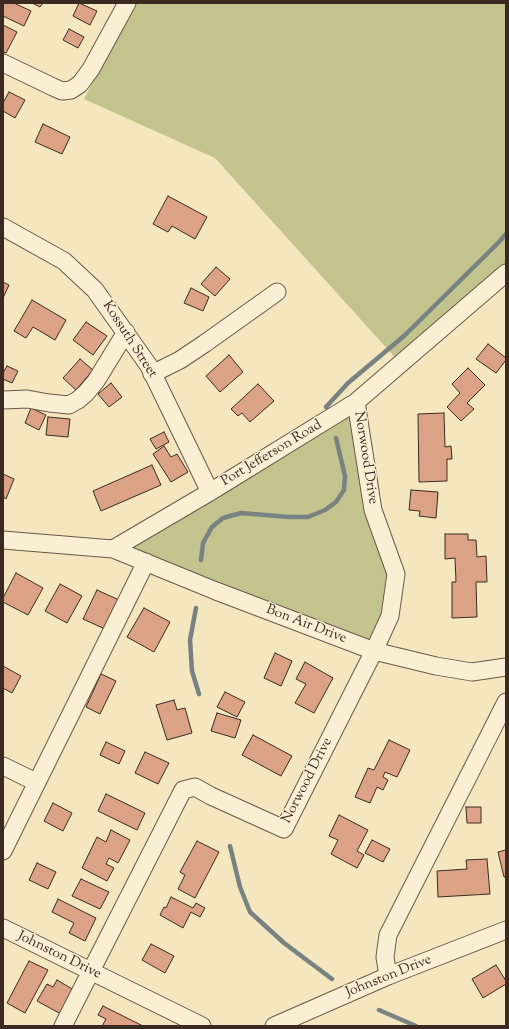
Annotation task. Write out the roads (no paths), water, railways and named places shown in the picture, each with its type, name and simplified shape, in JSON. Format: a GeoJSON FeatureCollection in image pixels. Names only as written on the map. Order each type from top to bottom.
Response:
{"type":"FeatureCollection","features":[{"type":"Feature","properties":{"kind":"street"},"geometry":{"type":"LineString","coordinates":[[3,63],[53,88],[62,91],[71,90],[80,84],[90,69],[127,3]]}},
{"type":"Feature","properties":{"kind":"street","name":"Kossuth Street"},"geometry":{"type":"LineString","coordinates":[[3,227],[64,260],[95,290],[149,366],[210,492]]}},
{"type":"Feature","properties":{"kind":"street","name":"Port Jefferson Road"},"geometry":{"type":"LineString","coordinates":[[113,549],[210,492],[356,402],[506,273]]}},
{"type":"Feature","properties":{"kind":"street"},"geometry":{"type":"LineString","coordinates":[[152,374],[180,360],[277,292]]}},
{"type":"Feature","properties":{"kind":"street"},"geometry":{"type":"LineString","coordinates":[[3,400],[27,399],[49,403],[69,404],[78,400],[96,381],[126,332]]}},
{"type":"Feature","properties":{"kind":"street","name":"Norwood Drive"},"geometry":{"type":"LineString","coordinates":[[63,1026],[183,790],[195,787],[211,796],[284,829],[374,651],[390,616],[396,574],[373,510],[356,402]]}},
{"type":"Feature","properties":{"kind":"street"},"geometry":{"type":"LineString","coordinates":[[3,540],[113,549]]}},
{"type":"Feature","properties":{"kind":"street","name":"Bon Air Drive"},"geometry":{"type":"LineString","coordinates":[[113,549],[216,591],[374,651],[436,666],[472,672],[506,667]]}},
{"type":"Feature","properties":{"kind":"street"},"geometry":{"type":"LineString","coordinates":[[3,851],[146,562]]}},
{"type":"Feature","properties":{"kind":"street"},"geometry":{"type":"LineString","coordinates":[[388,976],[385,957],[388,935],[506,702]]}},
{"type":"Feature","properties":{"kind":"street"},"geometry":{"type":"LineString","coordinates":[[3,766],[36,782]]}},
{"type":"Feature","properties":{"kind":"street","name":"Johnston Drive"},"geometry":{"type":"LineString","coordinates":[[3,928],[202,1026]]}},
{"type":"Feature","properties":{"kind":"street","name":"Johnston Drive"},"geometry":{"type":"LineString","coordinates":[[274,1026],[388,976],[506,930]]}},
{"type":"Feature","properties":{"kind":"waterway"},"geometry":{"type":"LineString","coordinates":[[326,407],[348,383],[404,336],[506,234]]}},
{"type":"Feature","properties":{"kind":"waterway"},"geometry":{"type":"LineString","coordinates":[[201,560],[203,543],[212,527],[223,518],[241,513],[308,517],[325,510],[336,502],[344,490],[345,476],[336,438]]}},
{"type":"Feature","properties":{"kind":"waterway"},"geometry":{"type":"LineString","coordinates":[[196,608],[190,640],[192,671],[199,694]]}},
{"type":"Feature","properties":{"kind":"waterway"},"geometry":{"type":"LineString","coordinates":[[230,846],[240,887],[250,912],[284,943],[332,979]]}},
{"type":"Feature","properties":{"kind":"waterway"},"geometry":{"type":"LineString","coordinates":[[379,1010],[416,1026]]}}]}
